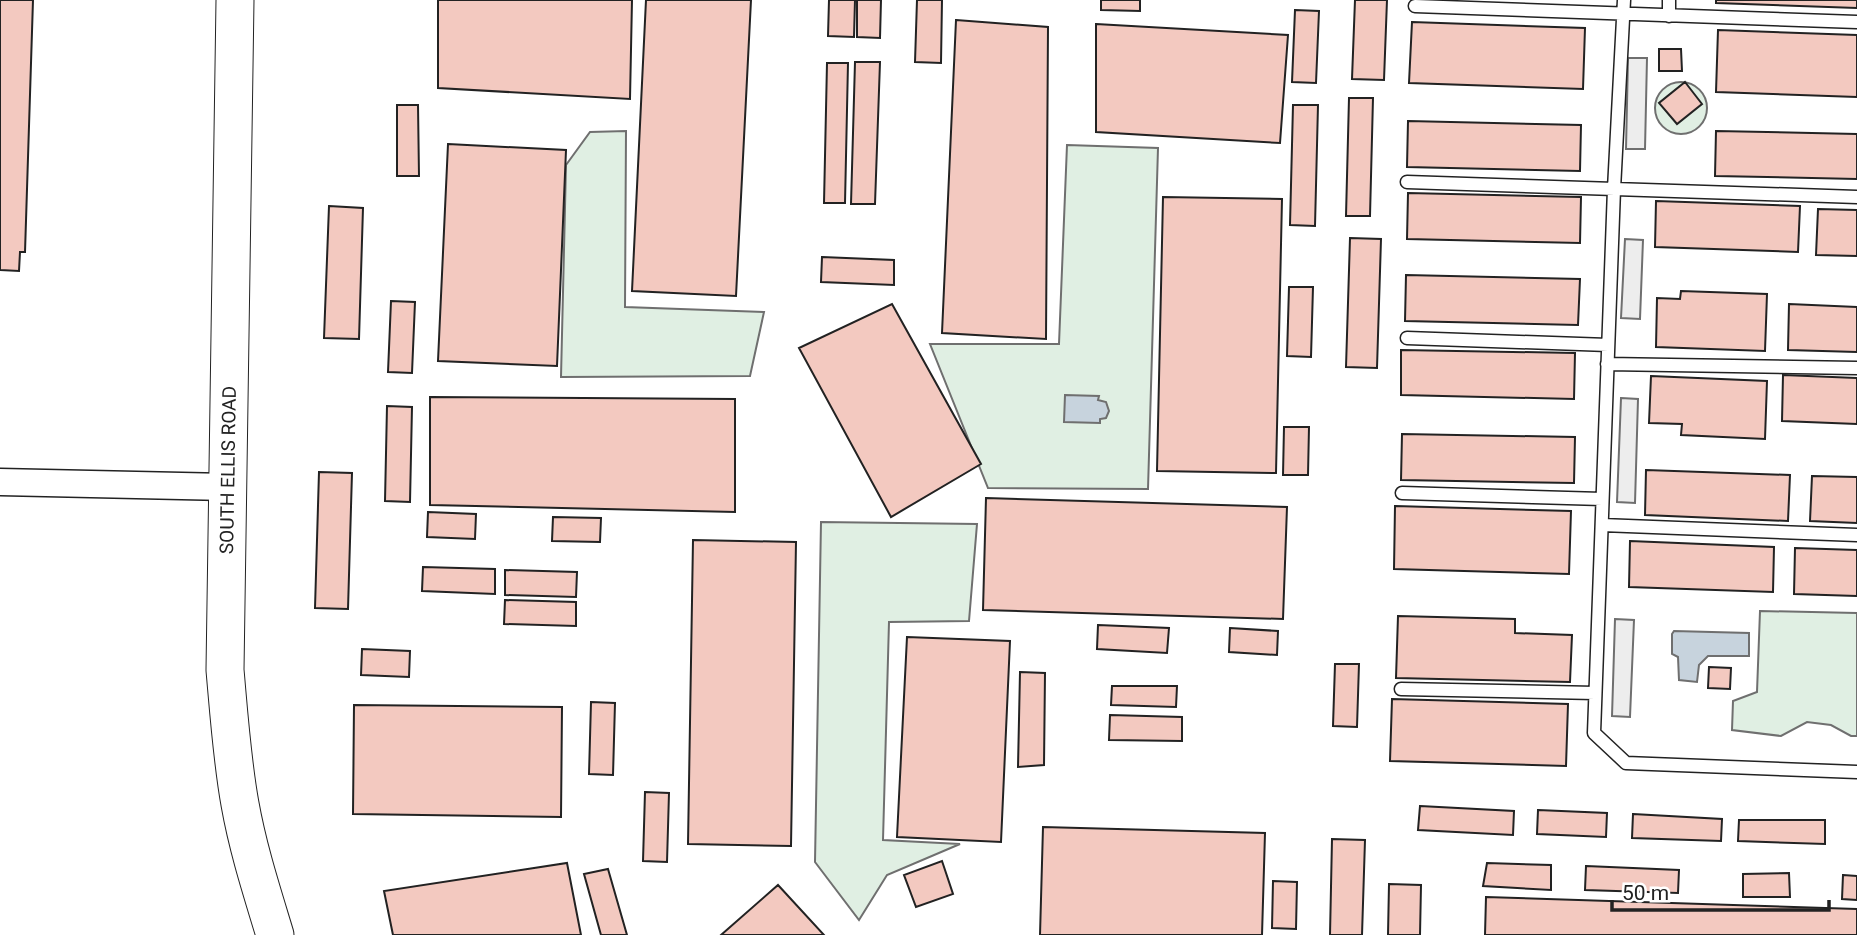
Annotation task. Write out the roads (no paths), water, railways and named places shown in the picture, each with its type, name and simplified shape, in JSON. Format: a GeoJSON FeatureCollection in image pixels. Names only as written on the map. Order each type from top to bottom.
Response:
{"type":"FeatureCollection","features":[{"type":"Feature","properties":{"kind":"street","name":"SOUTH ELLIS ROAD"},"geometry":{"type":"LineString","coordinates":[[235,0],[225,670],[240,805],[256,873],[275,935]]}},
{"type":"Feature","properties":{"kind":"street"},"geometry":{"type":"LineString","coordinates":[[0,482],[227,487]]}},
{"type":"Feature","properties":{"kind":"lane"},"geometry":{"type":"LineString","coordinates":[[1624,0],[1614,189],[1594,733],[1626,763],[1857,772]]}},
{"type":"Feature","properties":{"kind":"lane"},"geometry":{"type":"LineString","coordinates":[[1668,16],[1669,0]]}},
{"type":"Feature","properties":{"kind":"lane"},"geometry":{"type":"LineString","coordinates":[[1415,6],[1857,22]]}},
{"type":"Feature","properties":{"kind":"lane"},"geometry":{"type":"LineString","coordinates":[[1407,182],[1857,197]]}},
{"type":"Feature","properties":{"kind":"lane"},"geometry":{"type":"LineString","coordinates":[[1407,338],[1608,345]]}},
{"type":"Feature","properties":{"kind":"lane"},"geometry":{"type":"LineString","coordinates":[[1607,364],[1857,368]]}},
{"type":"Feature","properties":{"kind":"lane"},"geometry":{"type":"LineString","coordinates":[[1402,493],[1602,499]]}},
{"type":"Feature","properties":{"kind":"lane"},"geometry":{"type":"LineString","coordinates":[[1602,525],[1857,535]]}},
{"type":"Feature","properties":{"kind":"lane"},"geometry":{"type":"LineString","coordinates":[[1401,689],[1595,693]]}}]}
